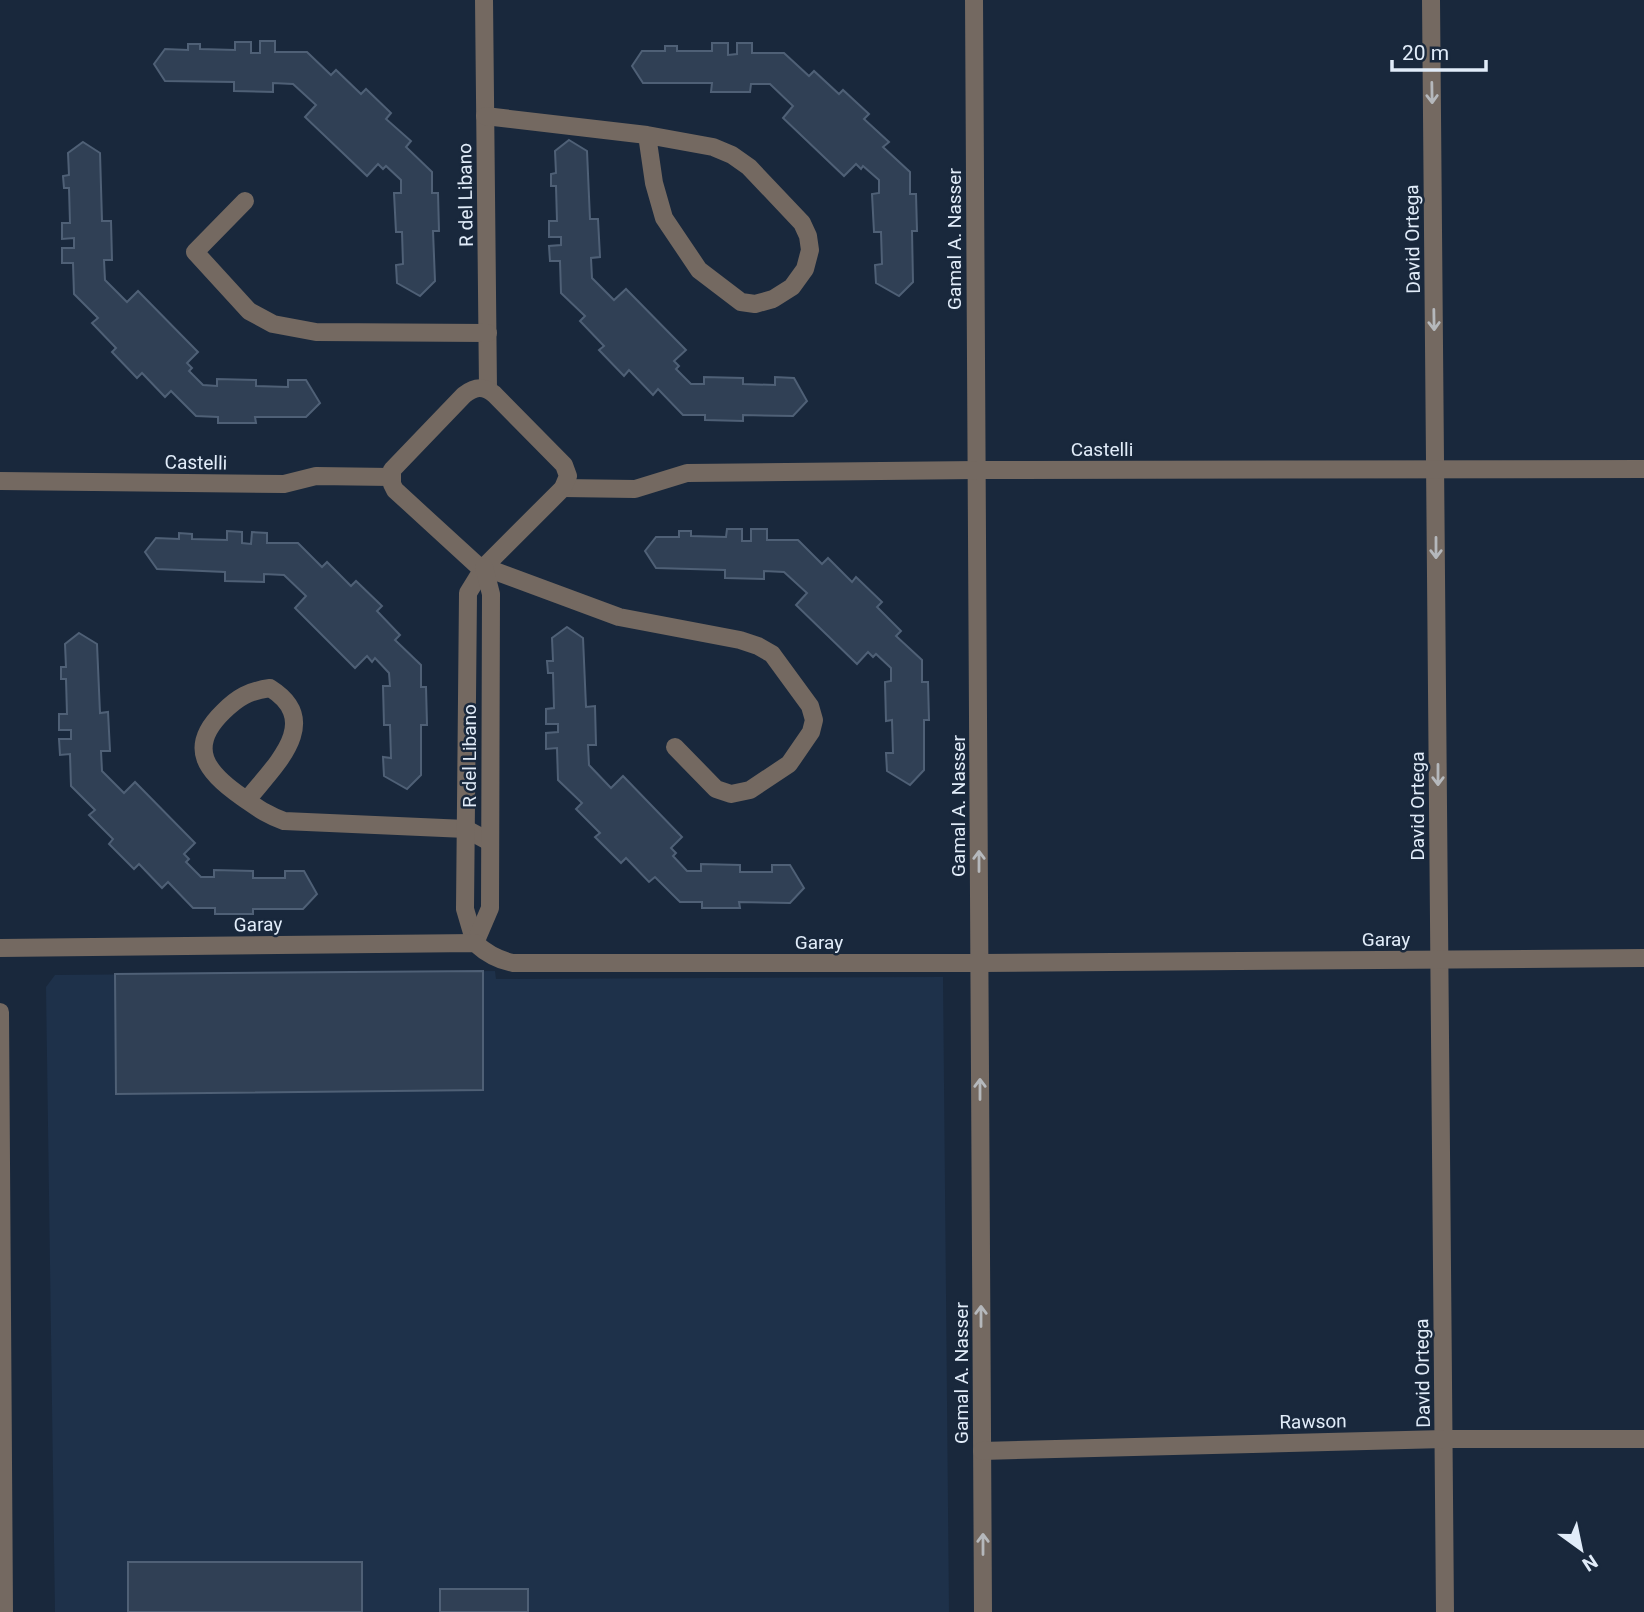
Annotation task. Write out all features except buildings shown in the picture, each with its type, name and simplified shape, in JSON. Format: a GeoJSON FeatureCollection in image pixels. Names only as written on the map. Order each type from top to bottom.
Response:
{"type":"FeatureCollection","features":[{"type":"Feature","properties":{"kind":"street","name":"R del Libano"},"geometry":{"type":"LineString","coordinates":[[484,0],[488,389]]}},
{"type":"Feature","properties":{"kind":"street","name":"Gamal A. Nasser"},"geometry":{"type":"LineString","coordinates":[[974,0],[983,1612]]}},
{"type":"Feature","properties":{"kind":"street","name":"David Ortega"},"geometry":{"type":"LineString","coordinates":[[1431,0],[1445,1612]]}},
{"type":"Feature","properties":{"kind":"street"},"geometry":{"type":"LineString","coordinates":[[485,117],[647,135],[713,147],[732,155],[749,167],[803,223],[810,250],[805,269],[792,287],[773,299],[755,304],[741,302],[699,270],[664,218],[656,191],[647,135]]}},
{"type":"Feature","properties":{"kind":"street"},"geometry":{"type":"LineString","coordinates":[[245,201],[195,252],[249,311],[273,324],[316,332],[488,333]]}},
{"type":"Feature","properties":{"kind":"street"},"geometry":{"type":"LineString","coordinates":[[475,943],[466,909],[468,593],[484,567],[563,488],[568,476],[564,465],[488,389],[471,389],[391,470],[395,490],[475,565],[484,567],[619,617],[740,640],[758,646],[772,654],[810,706],[814,720],[811,732],[789,764],[750,790],[732,794],[716,789],[675,747]]}},
{"type":"Feature","properties":{"kind":"street","name":"Castelli"},"geometry":{"type":"LineString","coordinates":[[563,488],[635,489],[687,473],[1644,469]]}},
{"type":"Feature","properties":{"kind":"street","name":"Castelli"},"geometry":{"type":"LineString","coordinates":[[0,481],[284,484],[316,477],[391,477]]}},
{"type":"Feature","properties":{"kind":"street","name":"R del Libano"},"geometry":{"type":"LineString","coordinates":[[475,943],[490,908],[491,594],[484,567]]}},
{"type":"Feature","properties":{"kind":"street"},"geometry":{"type":"LineString","coordinates":[[247,800],[282,756],[292,739],[296,723],[292,710],[282,696],[270,688],[252,690],[234,702],[214,721],[205,737],[203,748],[206,760],[217,778],[266,814],[284,821],[466,829],[490,842]]}},
{"type":"Feature","properties":{"kind":"street","name":"Garay"},"geometry":{"type":"LineString","coordinates":[[0,948],[475,943],[497,960],[513,963],[1644,958]]}},
{"type":"Feature","properties":{"kind":"street"},"geometry":{"type":"LineString","coordinates":[[0,1012],[5,1612]]}},
{"type":"Feature","properties":{"kind":"street","name":"Rawson"},"geometry":{"type":"LineString","coordinates":[[982,1451],[1444,1439],[1644,1439]]}},
{"type":"Feature","properties":{"kind":"shaded area"},"geometry":{"type":"Polygon","coordinates":[[[495,971],[496,979],[943,977],[949,1612],[55,1612],[46,987],[55,975],[495,971]]]}}]}
